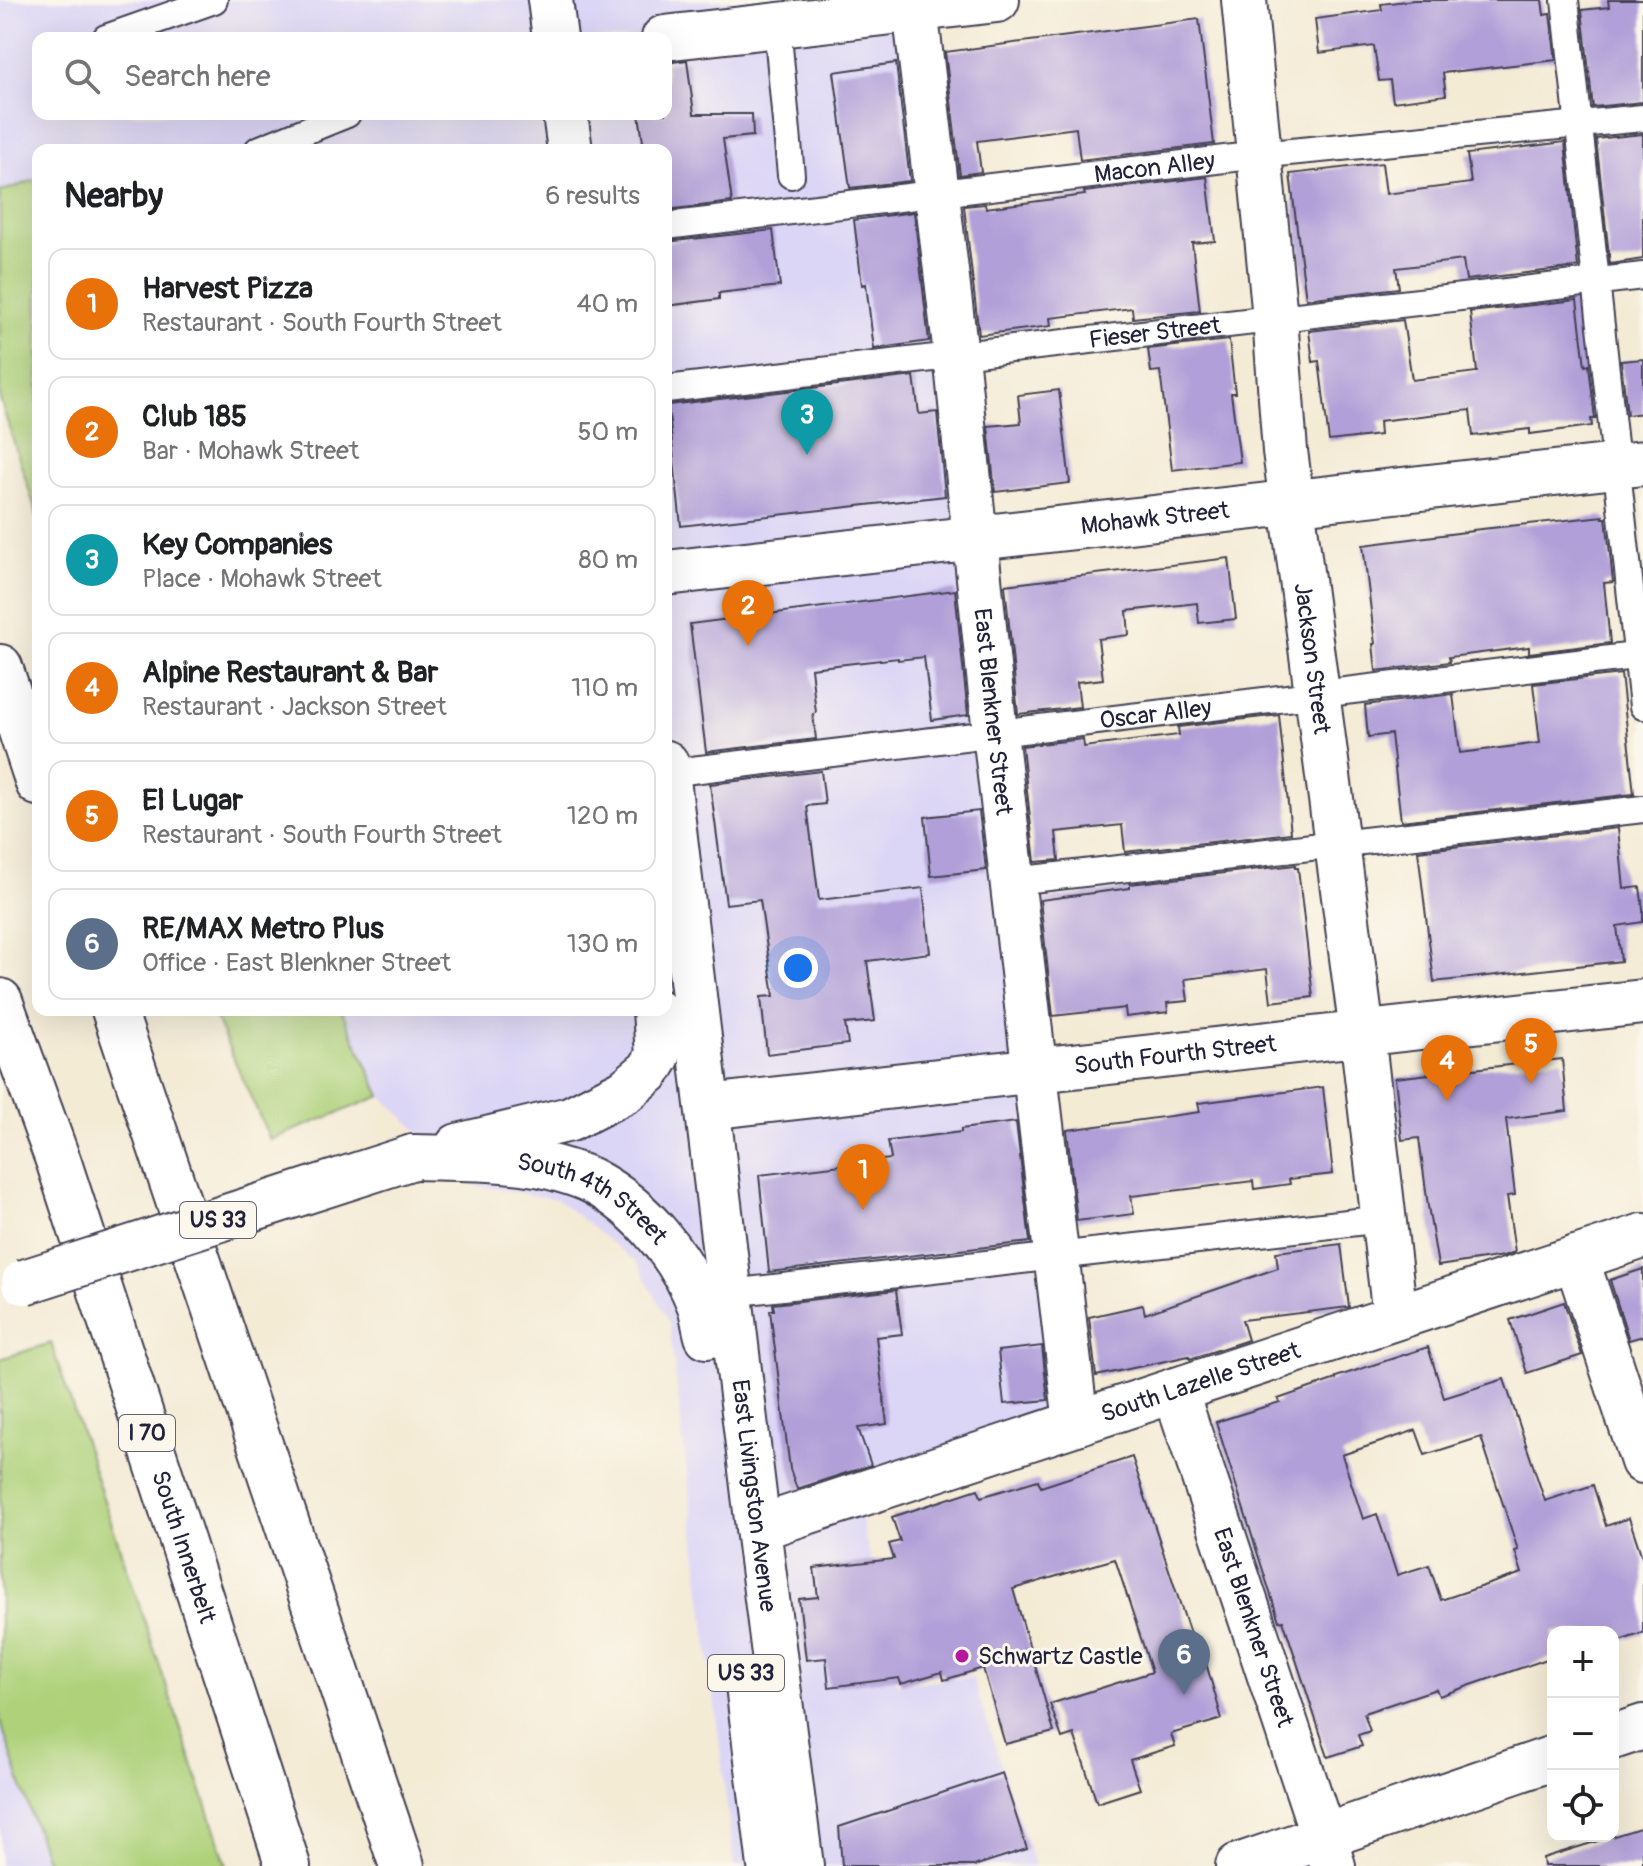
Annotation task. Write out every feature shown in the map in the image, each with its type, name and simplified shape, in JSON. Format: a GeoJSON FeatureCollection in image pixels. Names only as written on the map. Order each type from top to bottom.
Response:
{"type":"FeatureCollection","features":[{"type":"Feature","properties":{"kind":"main road"},"geometry":{"type":"LineString","coordinates":[[550,0],[554,32]]}},
{"type":"Feature","properties":{"kind":"main road"},"geometry":{"type":"LineString","coordinates":[[672,37],[915,5],[997,0]]}},
{"type":"Feature","properties":{"kind":"main road","name":"Jackson Street"},"geometry":{"type":"LineString","coordinates":[[1244,0],[1291,502],[1338,844],[1395,1317]]}},
{"type":"Feature","properties":{"kind":"main road","name":"East Blenkner Street"},"geometry":{"type":"LineString","coordinates":[[915,5],[956,355],[995,733],[1076,1423]]}},
{"type":"Feature","properties":{"kind":"main road"},"geometry":{"type":"LineString","coordinates":[[566,120],[569,144]]}},
{"type":"Feature","properties":{"kind":"main road","name":"Mohawk Street"},"geometry":{"type":"LineString","coordinates":[[672,572],[1630,464]]}},
{"type":"Feature","properties":{"kind":"main road"},"geometry":{"type":"LineString","coordinates":[[0,667],[32,765]]}},
{"type":"Feature","properties":{"kind":"main road","name":"East Livingston Avenue"},"geometry":{"type":"LineString","coordinates":[[672,814],[801,1866]]}},
{"type":"Feature","properties":{"kind":"main road","name":"South Innerbelt"},"geometry":{"type":"LineString","coordinates":[[0,1001],[59,1163],[288,1866]]}},
{"type":"Feature","properties":{"kind":"main road","name":"South Fourth Street"},"geometry":{"type":"LineString","coordinates":[[709,1116],[1036,1070],[1643,1002]]}},
{"type":"Feature","properties":{"kind":"main road"},"geometry":{"type":"LineString","coordinates":[[116,1016],[402,1866]]}},
{"type":"Feature","properties":{"kind":"main road","name":"South 4th Street"},"geometry":{"type":"LineString","coordinates":[[12,1286],[413,1157],[570,1119],[625,1091],[649,1071],[658,1056],[655,1016]]}},
{"type":"Feature","properties":{"kind":"main road","name":"East Livingston Avenue"},"geometry":{"type":"LineString","coordinates":[[709,1116],[702,1194],[707,1336],[770,1866]]}},
{"type":"Feature","properties":{"kind":"main road","name":"South 4th Street"},"geometry":{"type":"LineString","coordinates":[[413,1157],[542,1165],[593,1181],[635,1210],[674,1257],[700,1307],[707,1336]]}},
{"type":"Feature","properties":{"kind":"main road","name":"South Lazelle Street"},"geometry":{"type":"LineString","coordinates":[[758,1528],[1643,1236]]}},
{"type":"Feature","properties":{"kind":"main road"},"geometry":{"type":"LineString","coordinates":[[1576,1258],[1643,1461]]}},
{"type":"Feature","properties":{"kind":"main road","name":"East Blenkner Street"},"geometry":{"type":"LineString","coordinates":[[1175,1390],[1328,1851]]}},
{"type":"Feature","properties":{"kind":"main road"},"geometry":{"type":"LineString","coordinates":[[1619,1735],[1643,1727]]}},
{"type":"Feature","properties":{"kind":"main road"},"geometry":{"type":"LineString","coordinates":[[1238,1866],[1328,1851],[1547,1760]]}},
{"type":"Feature","properties":{"kind":"lane"},"geometry":{"type":"LineString","coordinates":[[123,32],[214,0]]}},
{"type":"Feature","properties":{"kind":"lane"},"geometry":{"type":"LineString","coordinates":[[1565,0],[1596,281],[1630,464],[1643,706]]}},
{"type":"Feature","properties":{"kind":"lane"},"geometry":{"type":"LineString","coordinates":[[777,25],[791,175]]}},
{"type":"Feature","properties":{"kind":"lane","name":"Macon Alley"},"geometry":{"type":"LineString","coordinates":[[672,225],[1258,155],[1643,118]]}},
{"type":"Feature","properties":{"kind":"lane"},"geometry":{"type":"LineString","coordinates":[[273,144],[332,120]]}},
{"type":"Feature","properties":{"kind":"lane","name":"Fieser Street"},"geometry":{"type":"LineString","coordinates":[[672,388],[1643,276]]}},
{"type":"Feature","properties":{"kind":"lane","name":"Oscar Alley"},"geometry":{"type":"LineString","coordinates":[[672,772],[1640,656]]}},
{"type":"Feature","properties":{"kind":"lane"},"geometry":{"type":"LineString","coordinates":[[1014,881],[1643,809]]}},
{"type":"Feature","properties":{"kind":"lane"},"geometry":{"type":"LineString","coordinates":[[730,1293],[1383,1219]]}},
{"type":"Feature","properties":{"kind":"shaded area"},"geometry":{"type":"Polygon","coordinates":[[[0,0],[910,0],[1075,1433],[858,1503],[897,1684],[972,1677],[1035,1866],[734,1866],[669,1322],[636,1262],[556,1199],[476,1186],[381,1096],[345,1016],[672,1016],[672,144],[32,144],[32,181],[0,192],[0,0]]]}},
{"type":"Feature","properties":{"kind":"shaded area"},"geometry":{"type":"Polygon","coordinates":[[[0,1720],[48,1866],[0,1866],[0,1720]]]}},
{"type":"Feature","properties":{"kind":"green space"},"geometry":{"type":"Polygon","coordinates":[[[32,181],[32,499],[0,399],[0,192],[32,181]]]}},
{"type":"Feature","properties":{"kind":"green space"},"geometry":{"type":"Polygon","coordinates":[[[215,1016],[344,1016],[381,1096],[270,1140],[215,1016]]]}},
{"type":"Feature","properties":{"kind":"green space"},"geometry":{"type":"Polygon","coordinates":[[[51,1343],[227,1866],[48,1866],[0,1720],[0,1359],[51,1343]]]}},
{"type":"Feature","properties":{"kind":"building"},"geometry":{"type":"Polygon","coordinates":[[[1414,0],[1542,0],[1544,15],[1550,14],[1556,60],[1443,73],[1446,95],[1393,102],[1390,80],[1379,81],[1374,46],[1319,53],[1315,19],[1382,10],[1381,4],[1414,0]]]}},
{"type":"Feature","properties":{"kind":"building"},"geometry":{"type":"Polygon","coordinates":[[[1608,0],[1643,0],[1643,102],[1593,107],[1582,10],[1609,7],[1608,0]]]}},
{"type":"Feature","properties":{"kind":"building"},"geometry":{"type":"Polygon","coordinates":[[[1199,19],[1214,144],[1080,160],[1076,128],[977,141],[981,172],[960,175],[945,52],[1199,19]]]}},
{"type":"Feature","properties":{"kind":"building"},"geometry":{"type":"Polygon","coordinates":[[[687,60],[694,114],[752,114],[753,136],[723,139],[732,202],[672,209],[672,144],[643,144],[640,120],[672,120],[672,62],[687,60]]]}},
{"type":"Feature","properties":{"kind":"building"},"geometry":{"type":"Polygon","coordinates":[[[896,63],[910,181],[850,188],[834,72],[896,63]]]}},
{"type":"Feature","properties":{"kind":"building"},"geometry":{"type":"Polygon","coordinates":[[[1643,134],[1643,259],[1610,264],[1596,139],[1643,134]]]}},
{"type":"Feature","properties":{"kind":"building"},"geometry":{"type":"Polygon","coordinates":[[[1565,142],[1578,267],[1466,280],[1463,260],[1396,268],[1399,288],[1306,299],[1290,174],[1382,163],[1386,194],[1471,183],[1467,154],[1565,142]]]}},
{"type":"Feature","properties":{"kind":"building"},"geometry":{"type":"Polygon","coordinates":[[[1207,177],[1215,241],[1192,243],[1200,311],[1133,318],[1132,308],[1050,318],[1051,326],[979,335],[964,206],[985,204],[986,208],[1207,177]]]}},
{"type":"Feature","properties":{"kind":"building"},"geometry":{"type":"Polygon","coordinates":[[[914,212],[929,341],[874,349],[854,220],[914,212]]]}},
{"type":"Feature","properties":{"kind":"building"},"geometry":{"type":"Polygon","coordinates":[[[773,230],[780,286],[719,293],[719,299],[672,305],[672,241],[773,230]]]}},
{"type":"Feature","properties":{"kind":"building"},"geometry":{"type":"Polygon","coordinates":[[[1577,300],[1585,366],[1589,365],[1595,419],[1591,419],[1592,426],[1530,434],[1530,429],[1473,436],[1470,410],[1379,421],[1380,435],[1329,441],[1319,361],[1313,362],[1309,331],[1403,320],[1412,380],[1477,372],[1470,312],[1577,300]]]}},
{"type":"Feature","properties":{"kind":"building"},"geometry":{"type":"Polygon","coordinates":[[[1229,340],[1235,393],[1231,393],[1240,462],[1172,470],[1160,371],[1151,372],[1148,349],[1229,340]]]}},
{"type":"Feature","properties":{"kind":"building"},"geometry":{"type":"Polygon","coordinates":[[[1643,359],[1643,413],[1627,415],[1621,361],[1643,359]]]}},
{"type":"Feature","properties":{"kind":"building"},"geometry":{"type":"Polygon","coordinates":[[[914,376],[919,414],[937,412],[945,496],[681,526],[672,442],[672,405],[914,376]]]}},
{"type":"Feature","properties":{"kind":"building"},"geometry":{"type":"Polygon","coordinates":[[[1059,390],[1070,483],[995,492],[988,426],[1021,423],[1018,395],[1059,390]]]}},
{"type":"Feature","properties":{"kind":"building"},"geometry":{"type":"Polygon","coordinates":[[[1606,518],[1613,582],[1604,583],[1610,643],[1529,653],[1529,647],[1449,657],[1450,662],[1376,671],[1363,545],[1606,518]]]}},
{"type":"Feature","properties":{"kind":"building"},"geometry":{"type":"Polygon","coordinates":[[[1229,558],[1236,619],[1199,623],[1197,603],[1127,611],[1129,635],[1098,639],[1103,679],[1077,682],[1080,707],[1018,714],[1005,585],[1229,558]]]}},
{"type":"Feature","properties":{"kind":"building"},"geometry":{"type":"Polygon","coordinates":[[[955,590],[968,715],[932,720],[924,657],[811,668],[816,739],[706,752],[690,624],[955,590]]]}},
{"type":"Feature","properties":{"kind":"building"},"geometry":{"type":"Polygon","coordinates":[[[1621,674],[1634,794],[1401,821],[1391,734],[1368,737],[1365,705],[1453,694],[1460,753],[1540,743],[1533,684],[1621,674]]]}},
{"type":"Feature","properties":{"kind":"building"},"geometry":{"type":"Polygon","coordinates":[[[1279,715],[1291,833],[1125,852],[1122,825],[1056,832],[1059,860],[1035,862],[1022,746],[1083,739],[1084,747],[1179,735],[1178,727],[1279,715]]]}},
{"type":"Feature","properties":{"kind":"building"},"geometry":{"type":"Polygon","coordinates":[[[821,771],[825,804],[807,806],[819,900],[923,888],[930,953],[867,961],[875,1021],[845,1024],[848,1044],[767,1054],[761,997],[774,996],[760,900],[726,904],[710,784],[821,771]]]}},
{"type":"Feature","properties":{"kind":"building"},"geometry":{"type":"Polygon","coordinates":[[[979,811],[986,870],[931,876],[925,817],[979,811]]]}},
{"type":"Feature","properties":{"kind":"building"},"geometry":{"type":"Polygon","coordinates":[[[1618,828],[1624,889],[1640,887],[1643,909],[1643,922],[1617,926],[1621,961],[1434,982],[1418,851],[1618,828]]]}},
{"type":"Feature","properties":{"kind":"building"},"geometry":{"type":"Polygon","coordinates":[[[1295,865],[1298,868],[1313,997],[1271,1002],[1267,969],[1185,979],[1188,1001],[1167,1003],[1168,1012],[1126,1017],[1125,1008],[1053,1016],[1040,900],[1130,888],[1130,884],[1295,865]]]}},
{"type":"Feature","properties":{"kind":"building"},"geometry":{"type":"Polygon","coordinates":[[[1562,1059],[1567,1111],[1506,1119],[1515,1195],[1507,1196],[1515,1252],[1438,1266],[1419,1138],[1402,1140],[1395,1078],[1562,1059]]]}},
{"type":"Feature","properties":{"kind":"building"},"geometry":{"type":"Polygon","coordinates":[[[1323,1087],[1333,1174],[1289,1179],[1290,1184],[1254,1189],[1253,1181],[1131,1196],[1134,1214],[1077,1221],[1067,1130],[1200,1112],[1198,1103],[1323,1087]]]}},
{"type":"Feature","properties":{"kind":"building"},"geometry":{"type":"Polygon","coordinates":[[[1016,1122],[1030,1242],[769,1272],[759,1175],[891,1159],[888,1141],[1016,1122]]]}},
{"type":"Feature","properties":{"kind":"building"},"geometry":{"type":"Polygon","coordinates":[[[1341,1244],[1349,1307],[1242,1320],[1248,1340],[1190,1359],[1189,1356],[1096,1376],[1089,1317],[1143,1305],[1145,1314],[1278,1268],[1276,1252],[1341,1244]]]}},
{"type":"Feature","properties":{"kind":"building"},"geometry":{"type":"Polygon","coordinates":[[[1643,1269],[1643,1336],[1629,1340],[1610,1280],[1643,1269]]]}},
{"type":"Feature","properties":{"kind":"building"},"geometry":{"type":"Polygon","coordinates":[[[896,1290],[902,1334],[876,1337],[887,1424],[858,1428],[871,1465],[797,1489],[790,1469],[770,1310],[774,1310],[773,1304],[896,1290]]]}},
{"type":"Feature","properties":{"kind":"building"},"geometry":{"type":"Polygon","coordinates":[[[1564,1302],[1582,1355],[1527,1373],[1510,1320],[1564,1302]]]}},
{"type":"Feature","properties":{"kind":"building"},"geometry":{"type":"Polygon","coordinates":[[[1042,1346],[1048,1400],[1004,1404],[998,1351],[1042,1346]]]}},
{"type":"Feature","properties":{"kind":"building"},"geometry":{"type":"Polygon","coordinates":[[[1428,1347],[1444,1398],[1504,1379],[1545,1501],[1593,1485],[1606,1526],[1629,1518],[1643,1560],[1643,1633],[1619,1641],[1619,1626],[1547,1626],[1547,1659],[1439,1696],[1436,1689],[1364,1713],[1370,1731],[1358,1735],[1362,1746],[1328,1757],[1283,1620],[1279,1621],[1216,1422],[1280,1402],[1278,1399],[1428,1347]],[[1416,1430],[1342,1455],[1363,1519],[1377,1514],[1397,1575],[1429,1565],[1441,1600],[1522,1573],[1515,1551],[1518,1550],[1481,1437],[1425,1455],[1416,1430]]]}},
{"type":"Feature","properties":{"kind":"building"},"geometry":{"type":"Polygon","coordinates":[[[1132,1457],[1198,1658],[1204,1656],[1222,1719],[1171,1734],[1175,1746],[1130,1760],[1140,1789],[1097,1803],[1074,1734],[1062,1738],[1050,1704],[1152,1672],[1115,1559],[1013,1589],[1054,1732],[1005,1744],[983,1668],[944,1680],[942,1672],[901,1684],[899,1678],[829,1687],[826,1658],[806,1660],[799,1599],[818,1597],[814,1568],[894,1559],[889,1544],[900,1541],[892,1517],[978,1489],[981,1497],[1038,1480],[1041,1487],[1132,1457]]]}},
{"type":"Feature","properties":{"kind":"building"},"geometry":{"type":"Polygon","coordinates":[[[1002,1773],[1027,1849],[974,1866],[842,1866],[839,1827],[1002,1773]]]}},
{"type":"Feature","properties":{"kind":"building"},"geometry":{"type":"Polygon","coordinates":[[[1643,1827],[1643,1866],[1544,1866],[1543,1858],[1595,1842],[1619,1842],[1619,1834],[1643,1827]]]}},
{"type":"Feature","properties":{"kind":"place","name":"Key Companies"},"geometry":{"type":"Point","coordinates":[807,455]}},
{"type":"Feature","properties":{"kind":"place","name":"Club 185"},"geometry":{"type":"Point","coordinates":[748,646]}},
{"type":"Feature","properties":{"kind":"place","name":"El Lugar"},"geometry":{"type":"Point","coordinates":[1531,1084]}},
{"type":"Feature","properties":{"kind":"place","name":"Alpine Restaurant & Bar"},"geometry":{"type":"Point","coordinates":[1447,1101]}},
{"type":"Feature","properties":{"kind":"place","name":"Harvest Pizza"},"geometry":{"type":"Point","coordinates":[863,1210]}},
{"type":"Feature","properties":{"kind":"place","name":"Schwartz Castle"},"geometry":{"type":"Point","coordinates":[962,1656]}},
{"type":"Feature","properties":{"kind":"place","name":"RE/MAX Metro Plus"},"geometry":{"type":"Point","coordinates":[1184,1695]}}]}
